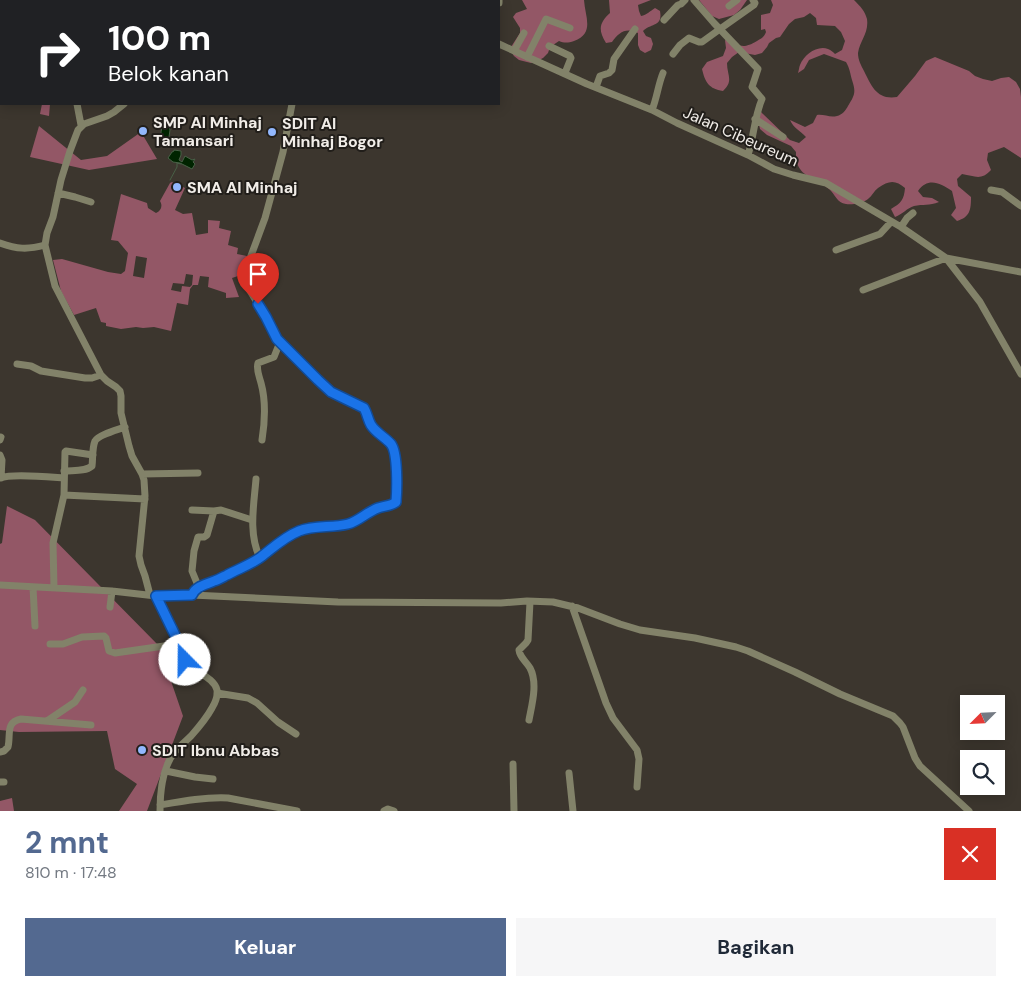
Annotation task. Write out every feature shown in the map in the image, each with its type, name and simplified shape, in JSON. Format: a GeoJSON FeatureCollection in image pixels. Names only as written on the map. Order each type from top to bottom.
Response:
{"type":"FeatureCollection","features":[{"type":"Feature","properties":{"kind":"street"},"geometry":{"type":"LineString","coordinates":[[664,20],[678,5],[686,0]]}},
{"type":"Feature","properties":{"kind":"street"},"geometry":{"type":"LineString","coordinates":[[694,0],[758,69],[752,87],[762,99],[755,119],[748,155]]}},
{"type":"Feature","properties":{"kind":"street"},"geometry":{"type":"LineString","coordinates":[[729,6],[737,0]]}},
{"type":"Feature","properties":{"kind":"street"},"geometry":{"type":"LineString","coordinates":[[673,54],[689,38],[701,43],[754,5],[753,0]]}},
{"type":"Feature","properties":{"kind":"street"},"geometry":{"type":"LineString","coordinates":[[527,57],[547,17],[570,28]]}},
{"type":"Feature","properties":{"kind":"street"},"geometry":{"type":"LineString","coordinates":[[596,87],[600,76],[612,70],[614,59],[635,29]]}},
{"type":"Feature","properties":{"kind":"street"},"geometry":{"type":"LineString","coordinates":[[514,51],[524,33]]}},
{"type":"Feature","properties":{"kind":"street","name":"Jalan Cibeureum"},"geometry":{"type":"LineString","coordinates":[[500,45],[652,110],[783,172],[826,184],[900,227],[946,258],[980,302],[1021,374]]}},
{"type":"Feature","properties":{"kind":"street"},"geometry":{"type":"LineString","coordinates":[[549,46],[570,56],[565,74]]}},
{"type":"Feature","properties":{"kind":"street"},"geometry":{"type":"LineString","coordinates":[[652,110],[663,73]]}},
{"type":"Feature","properties":{"kind":"street"},"geometry":{"type":"LineString","coordinates":[[77,105],[81,126]]}},
{"type":"Feature","properties":{"kind":"street"},"geometry":{"type":"LineString","coordinates":[[123,105],[107,116],[88,122],[78,130],[70,151],[45,245],[55,286],[101,375],[120,391],[121,413],[130,451],[145,484],[139,556],[145,576],[188,664],[213,683],[217,689],[216,701],[205,720],[174,753],[168,765],[162,784],[160,808],[195,799],[228,798],[298,811]]}},
{"type":"Feature","properties":{"kind":"street"},"geometry":{"type":"LineString","coordinates":[[192,595],[195,590],[260,558],[281,540],[298,532],[307,529],[350,524],[379,507],[393,504],[396,500],[396,467],[392,446],[370,424],[364,408],[327,389],[274,336],[266,317],[247,286],[245,272],[265,218],[283,152],[292,105]]}},
{"type":"Feature","properties":{"kind":"street"},"geometry":{"type":"LineString","coordinates":[[755,119],[783,137]]}},
{"type":"Feature","properties":{"kind":"street"},"geometry":{"type":"LineString","coordinates":[[991,190],[1002,192],[1021,206]]}},
{"type":"Feature","properties":{"kind":"street"},"geometry":{"type":"LineString","coordinates":[[58,193],[91,202]]}},
{"type":"Feature","properties":{"kind":"street"},"geometry":{"type":"LineString","coordinates":[[900,227],[913,213]]}},
{"type":"Feature","properties":{"kind":"street"},"geometry":{"type":"LineString","coordinates":[[836,250],[880,234],[891,222]]}},
{"type":"Feature","properties":{"kind":"street"},"geometry":{"type":"LineString","coordinates":[[0,243],[20,249],[45,245]]}},
{"type":"Feature","properties":{"kind":"street"},"geometry":{"type":"LineString","coordinates":[[863,290],[946,258],[1020,273]]}},
{"type":"Feature","properties":{"kind":"street"},"geometry":{"type":"LineString","coordinates":[[262,440],[264,411],[262,387],[257,367],[258,363],[274,356],[280,342]]}},
{"type":"Feature","properties":{"kind":"street"},"geometry":{"type":"LineString","coordinates":[[17,364],[31,366],[41,371],[85,378],[101,375]]}},
{"type":"Feature","properties":{"kind":"street"},"geometry":{"type":"LineString","coordinates":[[0,455],[2,460],[0,478],[8,476],[64,475],[91,468],[94,443],[98,438],[124,427]]}},
{"type":"Feature","properties":{"kind":"street"},"geometry":{"type":"LineString","coordinates":[[54,588],[53,544],[64,495],[66,451],[93,455]]}},
{"type":"Feature","properties":{"kind":"street"},"geometry":{"type":"LineString","coordinates":[[142,474],[198,473]]}},
{"type":"Feature","properties":{"kind":"street"},"geometry":{"type":"LineString","coordinates":[[256,479],[252,520],[260,558]]}},
{"type":"Feature","properties":{"kind":"street"},"geometry":{"type":"LineString","coordinates":[[64,495],[145,499]]}},
{"type":"Feature","properties":{"kind":"street"},"geometry":{"type":"LineString","coordinates":[[192,510],[221,510],[252,520]]}},
{"type":"Feature","properties":{"kind":"street"},"geometry":{"type":"LineString","coordinates":[[199,588],[192,571],[194,551],[198,538],[204,537],[207,534],[214,511]]}},
{"type":"Feature","properties":{"kind":"street"},"geometry":{"type":"LineString","coordinates":[[0,585],[153,595],[338,602],[552,602],[572,606],[640,630],[695,638],[736,647],[893,716],[903,727],[914,758],[920,766],[969,811]]}},
{"type":"Feature","properties":{"kind":"street"},"geometry":{"type":"LineString","coordinates":[[33,587],[35,626]]}},
{"type":"Feature","properties":{"kind":"street"},"geometry":{"type":"LineString","coordinates":[[110,608],[112,592]]}},
{"type":"Feature","properties":{"kind":"street"},"geometry":{"type":"LineString","coordinates":[[530,602],[528,640],[519,650],[520,655],[530,667],[534,678],[530,720]]}},
{"type":"Feature","properties":{"kind":"street"},"geometry":{"type":"LineString","coordinates":[[572,606],[606,704],[613,718],[637,750],[639,758],[637,787]]}},
{"type":"Feature","properties":{"kind":"street"},"geometry":{"type":"LineString","coordinates":[[50,644],[63,644],[82,637],[104,636],[108,651],[114,653],[178,644]]}},
{"type":"Feature","properties":{"kind":"street"},"geometry":{"type":"LineString","coordinates":[[46,721],[75,702],[83,690]]}},
{"type":"Feature","properties":{"kind":"street"},"geometry":{"type":"LineString","coordinates":[[217,693],[237,696],[252,701],[296,734]]}},
{"type":"Feature","properties":{"kind":"street"},"geometry":{"type":"LineString","coordinates":[[0,752],[8,747],[10,726],[14,721],[21,719],[91,725]]}},
{"type":"Feature","properties":{"kind":"street"},"geometry":{"type":"LineString","coordinates":[[513,764],[514,811]]}},
{"type":"Feature","properties":{"kind":"street"},"geometry":{"type":"LineString","coordinates":[[166,771],[213,779]]}},
{"type":"Feature","properties":{"kind":"street"},"geometry":{"type":"LineString","coordinates":[[568,773],[573,811]]}},
{"type":"Feature","properties":{"kind":"street"},"geometry":{"type":"LineString","coordinates":[[384,811],[389,809],[394,811]]}},
{"type":"Feature","properties":{"kind":"shaded area"},"geometry":{"type":"Polygon","coordinates":[[[522,0],[584,0],[587,24],[585,34],[572,42],[559,41],[550,47],[548,53],[543,58],[537,61],[531,63],[519,60],[512,53],[511,47],[520,33],[520,28],[513,17],[516,13],[527,9],[522,0]]]}},
{"type":"Feature","properties":{"kind":"shaded area"},"geometry":{"type":"Polygon","coordinates":[[[609,0],[651,0],[638,5],[641,16],[655,8],[660,11],[660,20],[643,31],[646,36],[651,38],[653,44],[651,50],[645,53],[640,50],[638,33],[630,30],[617,36],[612,42],[606,43],[601,27],[610,13],[609,0]]]}},
{"type":"Feature","properties":{"kind":"shaded area"},"geometry":{"type":"Polygon","coordinates":[[[699,0],[747,0],[734,15],[719,19],[712,16],[699,0]]]}},
{"type":"Feature","properties":{"kind":"shaded area"},"geometry":{"type":"Polygon","coordinates":[[[771,0],[854,0],[864,11],[867,19],[866,32],[858,53],[859,60],[873,87],[885,96],[897,97],[926,61],[935,57],[983,79],[992,81],[1009,77],[1016,82],[1020,89],[1021,158],[1004,147],[988,153],[987,160],[991,170],[984,176],[978,177],[962,174],[957,179],[958,186],[971,197],[971,206],[967,215],[957,221],[951,215],[956,208],[952,191],[934,183],[926,184],[918,191],[923,197],[932,198],[939,202],[914,206],[895,217],[891,209],[901,201],[905,188],[899,183],[889,182],[882,185],[863,202],[846,204],[840,202],[829,189],[799,168],[796,152],[791,146],[767,135],[760,129],[758,120],[761,112],[790,140],[799,143],[806,137],[790,120],[805,127],[813,123],[817,115],[841,115],[845,111],[854,93],[850,71],[846,62],[824,54],[809,60],[804,69],[798,73],[802,61],[811,52],[824,48],[835,54],[842,50],[845,41],[841,32],[835,26],[817,25],[816,18],[810,13],[795,19],[780,37],[769,43],[762,53],[755,55],[739,52],[732,57],[727,63],[729,81],[723,91],[711,87],[705,78],[702,69],[707,62],[723,56],[726,48],[725,40],[744,46],[752,44],[764,36],[766,32],[765,29],[761,30],[761,15],[770,13],[773,5],[771,0]]]}},
{"type":"Feature","properties":{"kind":"shaded area"},"geometry":{"type":"Polygon","coordinates":[[[42,105],[50,105],[49,116],[40,114],[42,105]]]}},
{"type":"Feature","properties":{"kind":"shaded area"},"geometry":{"type":"Polygon","coordinates":[[[166,123],[170,130],[169,137],[165,140],[161,133],[163,125],[166,123]]]}},
{"type":"Feature","properties":{"kind":"shaded area"},"geometry":{"type":"Polygon","coordinates":[[[39,126],[81,160],[107,156],[141,132],[157,159],[89,170],[30,157],[39,126]]]}},
{"type":"Feature","properties":{"kind":"shaded area"},"geometry":{"type":"Polygon","coordinates":[[[174,150],[181,151],[179,160],[182,162],[185,156],[192,160],[195,159],[192,169],[173,162],[168,158],[174,150]]]}},
{"type":"Feature","properties":{"kind":"shaded area"},"geometry":{"type":"Polygon","coordinates":[[[172,182],[185,188],[175,210],[183,214],[192,213],[196,235],[208,233],[208,220],[220,221],[219,228],[231,231],[228,245],[238,248],[237,254],[247,256],[241,275],[232,278],[239,297],[226,298],[226,293],[208,287],[209,277],[200,276],[198,285],[193,285],[190,289],[188,305],[177,303],[171,331],[154,327],[121,329],[106,326],[106,323],[101,322],[96,308],[74,315],[61,291],[53,260],[62,259],[121,274],[125,271],[128,253],[118,241],[111,240],[121,194],[147,203],[148,208],[156,213],[161,208],[160,201],[172,182]],[[136,256],[133,276],[144,278],[147,258],[136,256]],[[186,274],[184,284],[173,283],[171,290],[181,292],[182,286],[190,287],[192,285],[193,275],[186,274]]]}},
{"type":"Feature","properties":{"kind":"shaded area"},"geometry":{"type":"Polygon","coordinates":[[[7,506],[35,520],[159,646],[183,716],[147,811],[119,811],[137,784],[115,769],[107,731],[19,732],[0,730],[0,544],[2,543],[7,506]]]}},
{"type":"Feature","properties":{"kind":"shaded area"},"geometry":{"type":"Polygon","coordinates":[[[12,798],[14,811],[0,811],[0,801],[12,798]]]}},
{"type":"Feature","properties":{"kind":"waterway"},"geometry":{"type":"LineString","coordinates":[[170,180],[177,167],[177,163],[181,164]]}},
{"type":"Feature","properties":{"kind":"place","name":"SMP Al Minhaj Tamansari"},"geometry":{"type":"Point","coordinates":[143,131]}},
{"type":"Feature","properties":{"kind":"place","name":"SDIT Al Minhaj Bogor"},"geometry":{"type":"Point","coordinates":[272,132]}},
{"type":"Feature","properties":{"kind":"place","name":"SMA Al Minhaj"},"geometry":{"type":"Point","coordinates":[177,187]}},
{"type":"Feature","properties":{"kind":"place","name":"SDIT Ibnu Abbas"},"geometry":{"type":"Point","coordinates":[142,750]}},
{"type":"Feature","properties":{"kind":"route"},"geometry":{"type":"LineString","coordinates":[[185,660],[156,596],[192,595],[202,585],[214,582],[260,558],[281,540],[298,532],[307,529],[350,524],[379,507],[396,502],[397,482],[392,446],[370,424],[364,408],[327,389],[274,336],[258,304]]}}]}
